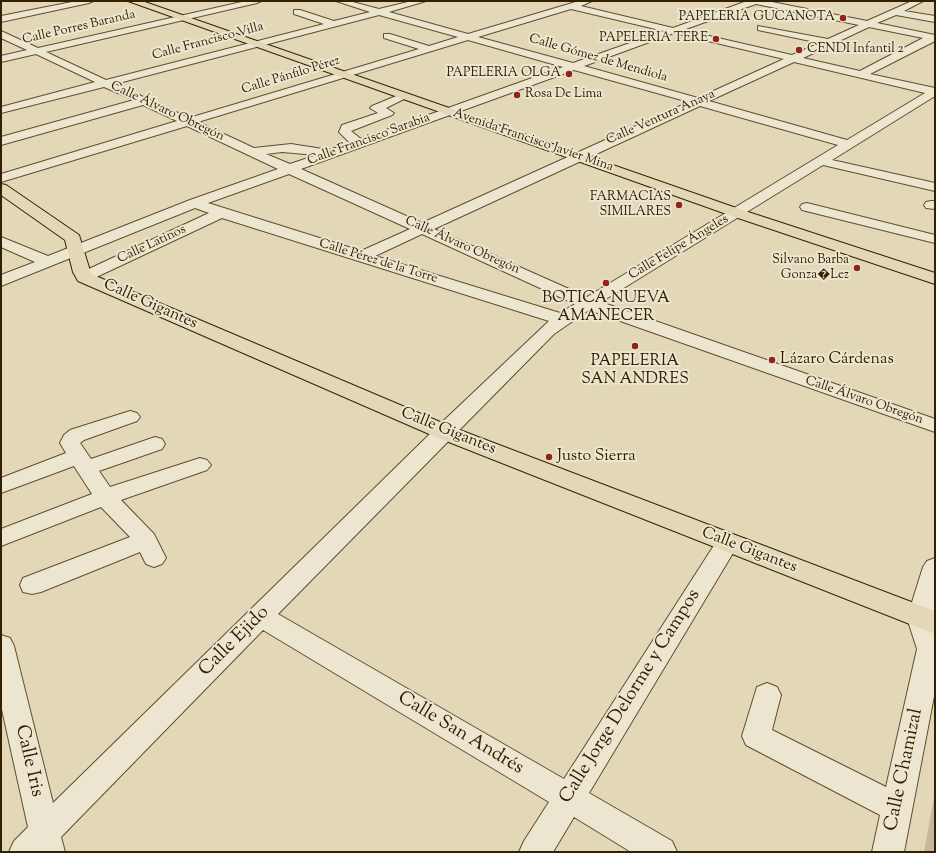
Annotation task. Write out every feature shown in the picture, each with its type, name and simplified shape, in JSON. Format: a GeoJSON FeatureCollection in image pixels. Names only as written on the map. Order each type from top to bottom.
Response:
{"type":"FeatureCollection","features":[{"type":"Feature","properties":{"kind":"main road","name":"Avenida Francisco Javier Mina"},"geometry":{"type":"LineString","coordinates":[[133,1],[737,213],[935,279]]}},
{"type":"Feature","properties":{"kind":"main road","name":"Calle Gigantes"},"geometry":{"type":"LineString","coordinates":[[1,188],[73,238],[78,250],[84,277],[444,432],[928,621]]}},
{"type":"Feature","properties":{"kind":"street"},"geometry":{"type":"LineString","coordinates":[[1,19],[89,1]]}},
{"type":"Feature","properties":{"kind":"street"},"geometry":{"type":"LineString","coordinates":[[213,1],[231,7]]}},
{"type":"Feature","properties":{"kind":"street","name":"Calle Porres Baranda"},"geometry":{"type":"LineString","coordinates":[[1,59],[257,1]]}},
{"type":"Feature","properties":{"kind":"street","name":"Calle Gómez de Mendiola"},"geometry":{"type":"LineString","coordinates":[[340,1],[848,144]]}},
{"type":"Feature","properties":{"kind":"street","name":"Calle Francisco Villa"},"geometry":{"type":"LineString","coordinates":[[1,110],[422,1]]}},
{"type":"Feature","properties":{"kind":"street"},"geometry":{"type":"LineString","coordinates":[[549,1],[935,92]]}},
{"type":"Feature","properties":{"kind":"street","name":"Calle Pánfilo Pérez"},"geometry":{"type":"LineString","coordinates":[[1,178],[588,1]]}},
{"type":"Feature","properties":{"kind":"street"},"geometry":{"type":"LineString","coordinates":[[755,1],[934,37]]}},
{"type":"Feature","properties":{"kind":"street","name":"Calle Francisco Sarabia"},"geometry":{"type":"LineString","coordinates":[[1,281],[196,203],[755,1]]}},
{"type":"Feature","properties":{"kind":"street","name":"Calle Ventura Anaya"},"geometry":{"type":"LineString","coordinates":[[361,257],[422,227],[919,1]]}},
{"type":"Feature","properties":{"kind":"street"},"geometry":{"type":"LineString","coordinates":[[297,12],[334,24]]}},
{"type":"Feature","properties":{"kind":"street"},"geometry":{"type":"LineString","coordinates":[[896,12],[935,19]]}},
{"type":"Feature","properties":{"kind":"street"},"geometry":{"type":"LineString","coordinates":[[761,28],[828,42]]}},
{"type":"Feature","properties":{"kind":"street","name":"Calle Álvaro Obregón"},"geometry":{"type":"LineString","coordinates":[[1,34],[252,152],[422,227],[589,304],[935,426]]}},
{"type":"Feature","properties":{"kind":"street"},"geometry":{"type":"LineString","coordinates":[[387,36],[430,49]]}},
{"type":"Feature","properties":{"kind":"street"},"geometry":{"type":"LineString","coordinates":[[860,75],[934,37]]}},
{"type":"Feature","properties":{"kind":"street","name":"Calle Felipe Ángeles"},"geometry":{"type":"LineString","coordinates":[[444,432],[548,330],[562,319],[589,304],[935,92]]}},
{"type":"Feature","properties":{"kind":"street"},"geometry":{"type":"LineString","coordinates":[[405,96],[376,108],[416,123]]}},
{"type":"Feature","properties":{"kind":"street"},"geometry":{"type":"LineString","coordinates":[[1,141],[144,101]]}},
{"type":"Feature","properties":{"kind":"street"},"geometry":{"type":"LineString","coordinates":[[359,144],[345,131],[346,128],[388,113]]}},
{"type":"Feature","properties":{"kind":"street"},"geometry":{"type":"LineString","coordinates":[[252,152],[295,147],[307,148],[329,154]]}},
{"type":"Feature","properties":{"kind":"street"},"geometry":{"type":"LineString","coordinates":[[821,162],[935,187]]}},
{"type":"Feature","properties":{"kind":"street"},"geometry":{"type":"LineString","coordinates":[[906,181],[915,169]]}},
{"type":"Feature","properties":{"kind":"street","name":"Calle Pérez de la Torre"},"geometry":{"type":"LineString","coordinates":[[196,203],[220,214],[562,319]]}},
{"type":"Feature","properties":{"kind":"street"},"geometry":{"type":"LineString","coordinates":[[807,207],[935,239]]}},
{"type":"Feature","properties":{"kind":"street","name":"Calle Latinos"},"geometry":{"type":"LineString","coordinates":[[84,277],[220,214]]}},
{"type":"Feature","properties":{"kind":"street"},"geometry":{"type":"LineString","coordinates":[[1,241],[48,262]]}},
{"type":"Feature","properties":{"kind":"street"},"geometry":{"type":"LineString","coordinates":[[32,585],[150,549],[105,497],[70,443],[73,437],[130,417]]}},
{"type":"Feature","properties":{"kind":"street","name":"Calle Ejido"},"geometry":{"type":"LineString","coordinates":[[40,846],[260,616],[444,432]]}},
{"type":"Feature","properties":{"kind":"street"},"geometry":{"type":"LineString","coordinates":[[1,486],[83,462],[154,444]]}},
{"type":"Feature","properties":{"kind":"street"},"geometry":{"type":"LineString","coordinates":[[1,538],[105,497],[200,465]]}},
{"type":"Feature","properties":{"kind":"street","name":"Calle Jorge Delorme y Campos"},"geometry":{"type":"LineString","coordinates":[[535,852],[567,798],[728,542]]}},
{"type":"Feature","properties":{"kind":"street"},"geometry":{"type":"LineString","coordinates":[[928,621],[935,567]]}},
{"type":"Feature","properties":{"kind":"street","name":"Calle San Andrés"},"geometry":{"type":"LineString","coordinates":[[260,616],[660,852]]}},
{"type":"Feature","properties":{"kind":"street","name":"Calle Chamizal"},"geometry":{"type":"LineString","coordinates":[[888,852],[930,649],[928,621]]}},
{"type":"Feature","properties":{"kind":"street","name":"Calle Iris"},"geometry":{"type":"LineString","coordinates":[[1,646],[40,846]]}},
{"type":"Feature","properties":{"kind":"street"},"geometry":{"type":"LineString","coordinates":[[767,694],[756,736],[897,808]]}},
{"type":"Feature","properties":{"kind":"shaded area"},"geometry":{"type":"Polygon","coordinates":[[[935,792],[935,852],[924,852],[935,792]]]}},
{"type":"Feature","properties":{"kind":"place","name":"PAPELERIA GUCANOTA"},"geometry":{"type":"Point","coordinates":[843,18]}},
{"type":"Feature","properties":{"kind":"place","name":"PAPELERIA TERE"},"geometry":{"type":"Point","coordinates":[716,39]}},
{"type":"Feature","properties":{"kind":"place","name":"CENDI Infantil 2"},"geometry":{"type":"Point","coordinates":[799,50]}},
{"type":"Feature","properties":{"kind":"place","name":"PAPELERIA OLGA"},"geometry":{"type":"Point","coordinates":[569,74]}},
{"type":"Feature","properties":{"kind":"place","name":"Rosa De Lima"},"geometry":{"type":"Point","coordinates":[517,95]}},
{"type":"Feature","properties":{"kind":"place","name":"FARMACIAS SIMILARES"},"geometry":{"type":"Point","coordinates":[679,205]}},
{"type":"Feature","properties":{"kind":"place","name":"Silvano Barba Gonza�Lez"},"geometry":{"type":"Point","coordinates":[857,268]}},
{"type":"Feature","properties":{"kind":"place","name":"BOTICA NUEVA AMANECER"},"geometry":{"type":"Point","coordinates":[606,283]}},
{"type":"Feature","properties":{"kind":"place","name":"PAPELERIA SAN ANDRES"},"geometry":{"type":"Point","coordinates":[635,346]}},
{"type":"Feature","properties":{"kind":"place","name":"Lázaro Cárdenas"},"geometry":{"type":"Point","coordinates":[772,360]}},
{"type":"Feature","properties":{"kind":"place","name":"Justo Sierra"},"geometry":{"type":"Point","coordinates":[549,457]}}]}
